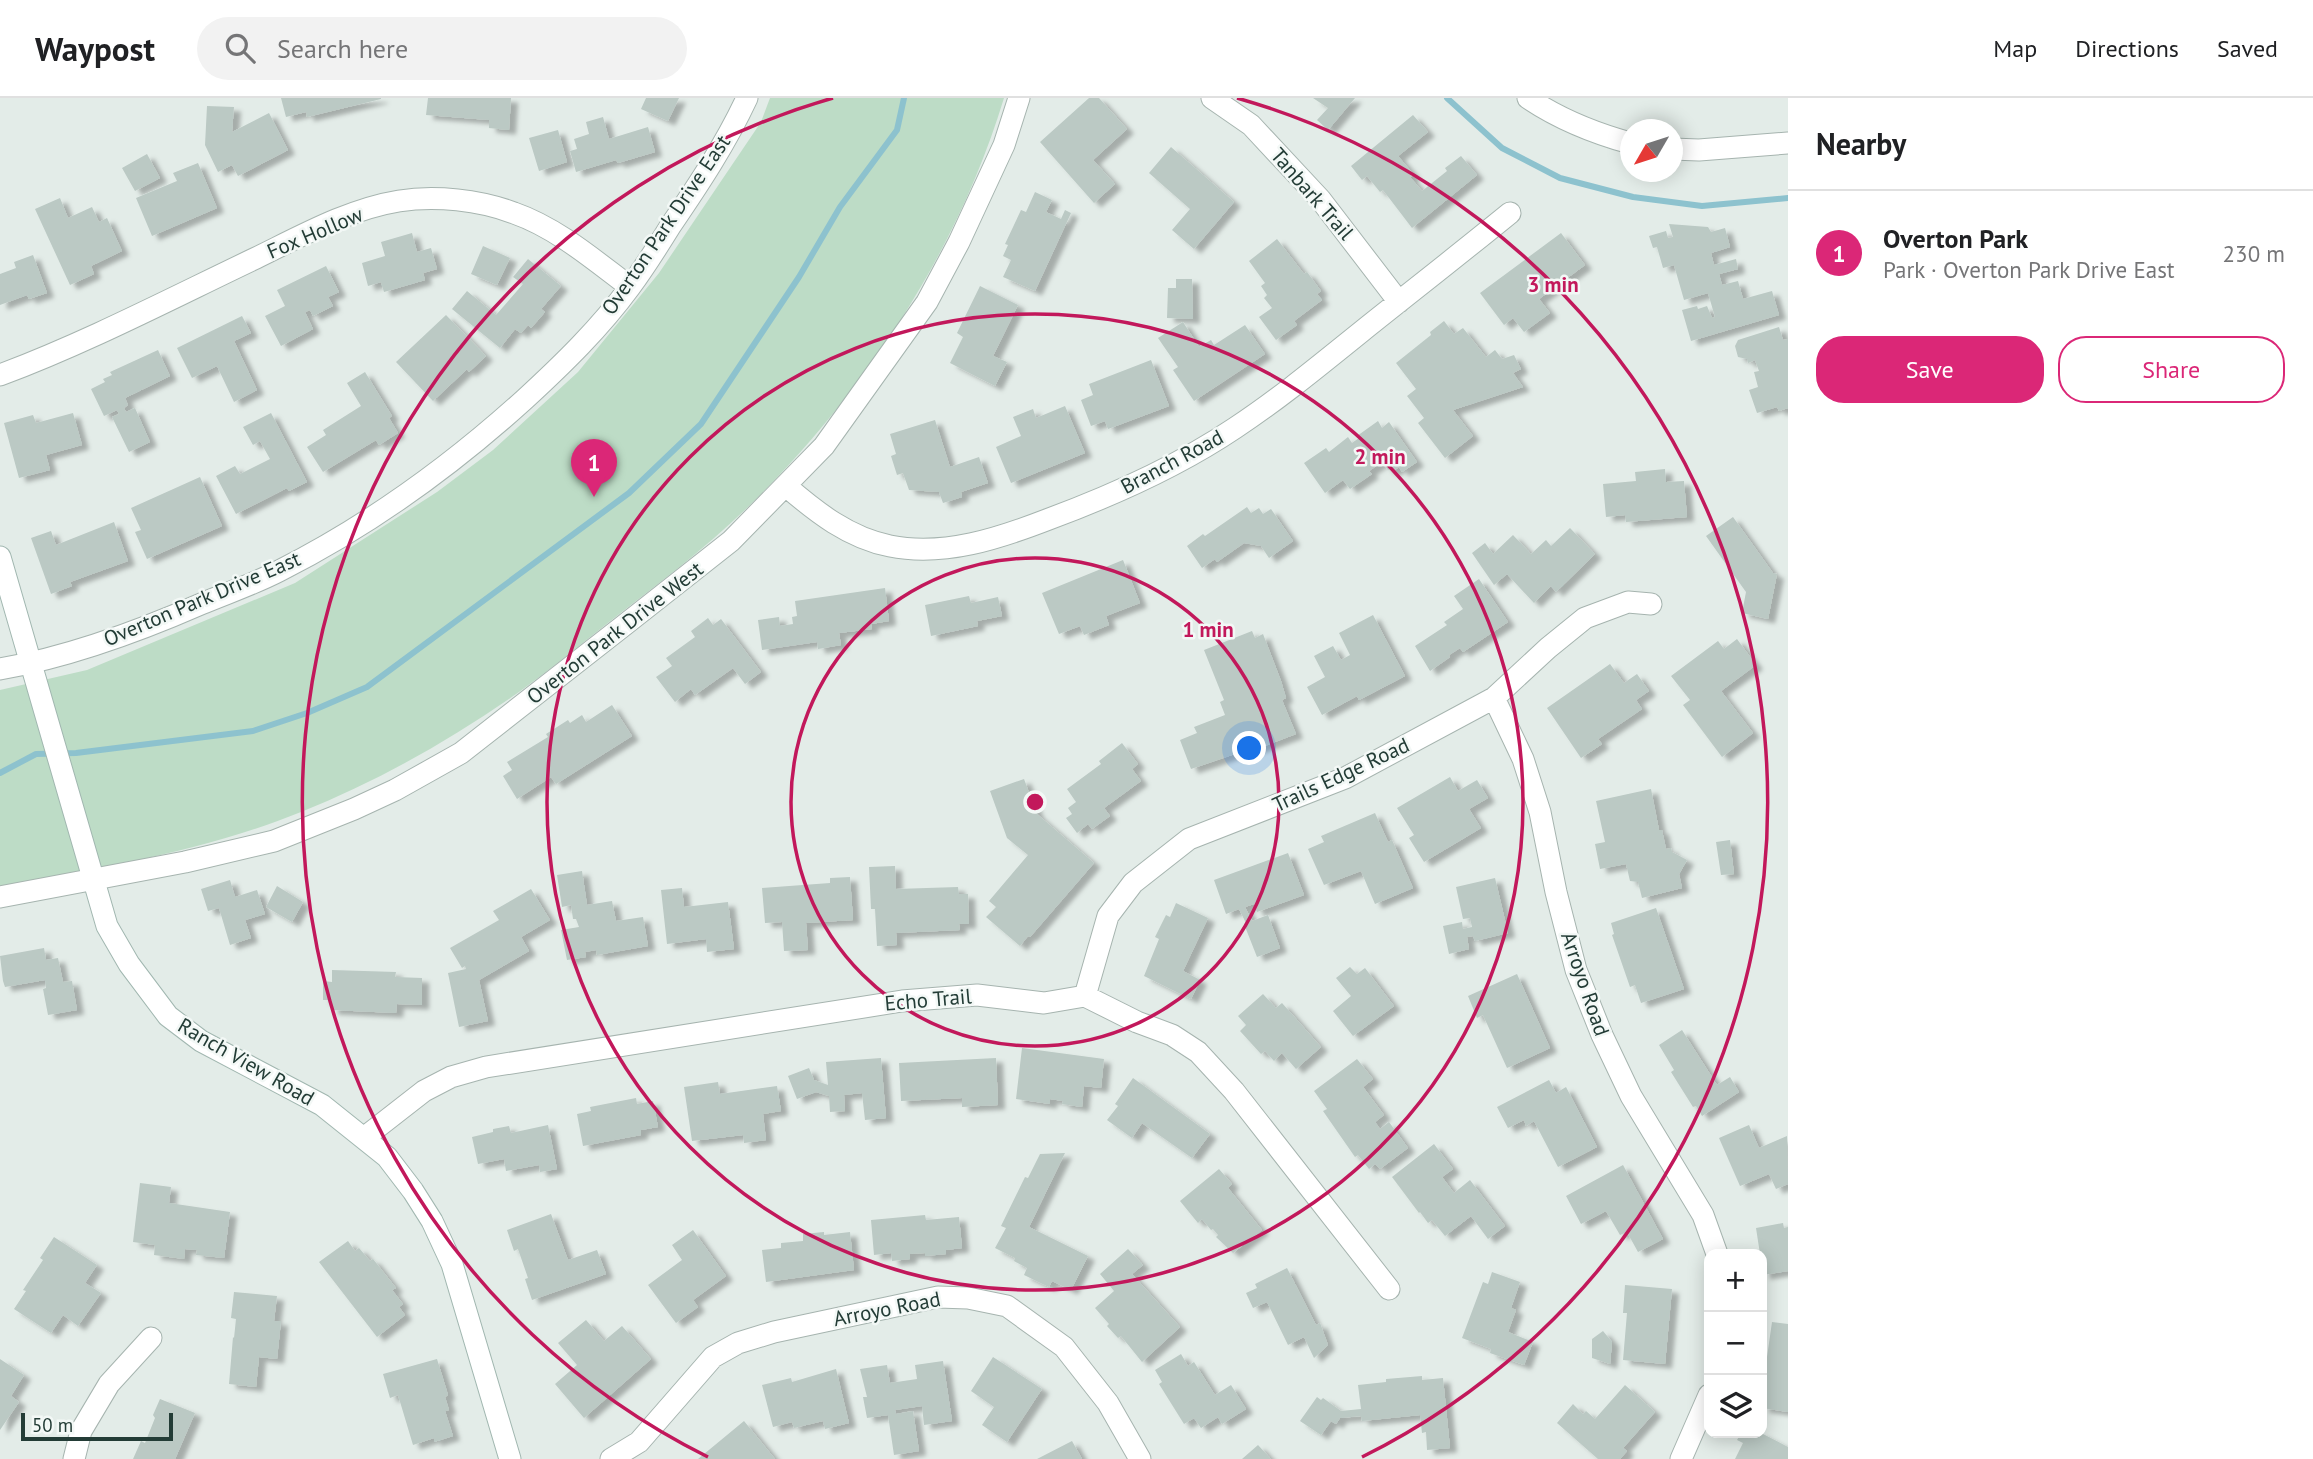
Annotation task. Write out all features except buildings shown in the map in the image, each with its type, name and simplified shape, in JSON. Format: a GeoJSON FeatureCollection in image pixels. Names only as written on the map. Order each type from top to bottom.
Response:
{"type":"FeatureCollection","features":[{"type":"Feature","properties":{"kind":"street","name":"Overton Park Drive East"},"geometry":{"type":"LineString","coordinates":[[0,668],[31,663],[130,632],[278,572],[419,487],[479,441],[555,372],[630,287],[704,176],[747,98]]}},
{"type":"Feature","properties":{"kind":"street","name":"Overton Park Drive West"},"geometry":{"type":"LineString","coordinates":[[0,897],[93,881],[274,841],[385,795],[461,753],[731,541],[824,446],[927,302],[959,242],[1004,145],[1019,98]]}},
{"type":"Feature","properties":{"kind":"street","name":"Tanbark Trail"},"geometry":{"type":"LineString","coordinates":[[1212,98],[1251,125],[1303,180],[1399,302]]}},
{"type":"Feature","properties":{"kind":"street"},"geometry":{"type":"LineString","coordinates":[[1528,98],[1583,128],[1620,140]]}},
{"type":"Feature","properties":{"kind":"street"},"geometry":{"type":"LineString","coordinates":[[1683,149],[1788,143]]}},
{"type":"Feature","properties":{"kind":"street","name":"Fox Hollow"},"geometry":{"type":"LineString","coordinates":[[0,374],[90,337],[325,225],[396,201],[417,198],[491,206],[538,223],[630,287]]}},
{"type":"Feature","properties":{"kind":"street","name":"Branch Road"},"geometry":{"type":"LineString","coordinates":[[786,486],[813,509],[856,536],[890,547],[921,549],[980,543],[1016,532],[1098,500],[1224,435],[1312,371],[1510,213]]}},
{"type":"Feature","properties":{"kind":"street","name":"Ranch View Road"},"geometry":{"type":"LineString","coordinates":[[0,558],[107,926],[129,964],[167,1016],[201,1041],[322,1105],[387,1157],[413,1191],[432,1221],[452,1264],[510,1459]]}},
{"type":"Feature","properties":{"kind":"street","name":"Trails Edge Road"},"geometry":{"type":"LineString","coordinates":[[1085,996],[1108,916],[1133,883],[1189,839],[1345,778],[1494,698],[1548,648],[1586,618],[1628,602],[1651,604]]}},
{"type":"Feature","properties":{"kind":"street","name":"Arroyo Road"},"geometry":{"type":"LineString","coordinates":[[1494,698],[1523,759],[1540,812],[1556,892],[1576,970],[1602,1035],[1631,1096],[1703,1215],[1715,1249]]}},
{"type":"Feature","properties":{"kind":"street","name":"Echo Trail"},"geometry":{"type":"LineString","coordinates":[[365,1137],[424,1091],[451,1077],[486,1067],[902,1000],[977,995],[1044,1003],[1085,996]]}},
{"type":"Feature","properties":{"kind":"street"},"geometry":{"type":"LineString","coordinates":[[1085,996],[1137,1022],[1172,1035],[1198,1052],[1234,1091],[1389,1289]]}},
{"type":"Feature","properties":{"kind":"street","name":"Arroyo Road"},"geometry":{"type":"LineString","coordinates":[[611,1459],[639,1442],[713,1357],[738,1343],[774,1332],[937,1297],[968,1298],[1007,1306],[1064,1347],[1108,1403],[1140,1459]]}},
{"type":"Feature","properties":{"kind":"street"},"geometry":{"type":"LineString","coordinates":[[74,1459],[81,1431],[109,1384],[151,1338]]}},
{"type":"Feature","properties":{"kind":"street"},"geometry":{"type":"LineString","coordinates":[[1681,1459],[1704,1406]]}},
{"type":"Feature","properties":{"kind":"green space"},"geometry":{"type":"Polygon","coordinates":[[[770,98],[1004,98],[985,154],[961,209],[904,315],[834,413],[754,501],[681,566],[530,684],[467,727],[386,773],[301,812],[228,837],[153,857],[0,886],[0,690],[87,670],[295,583],[437,492],[493,450],[578,372],[659,273],[761,122],[770,98]]]}},
{"type":"Feature","properties":{"kind":"waterway"},"geometry":{"type":"LineString","coordinates":[[0,773],[36,754],[76,753],[253,731],[307,713],[367,687],[629,493],[701,424],[799,277],[840,207],[897,130],[904,98]]}},
{"type":"Feature","properties":{"kind":"waterway"},"geometry":{"type":"LineString","coordinates":[[1447,98],[1502,148],[1560,178],[1633,197],[1702,206],[1788,198]]}},
{"type":"Feature","properties":{"kind":"place","name":"Overton Park"},"geometry":{"type":"Point","coordinates":[594,497]}}]}
